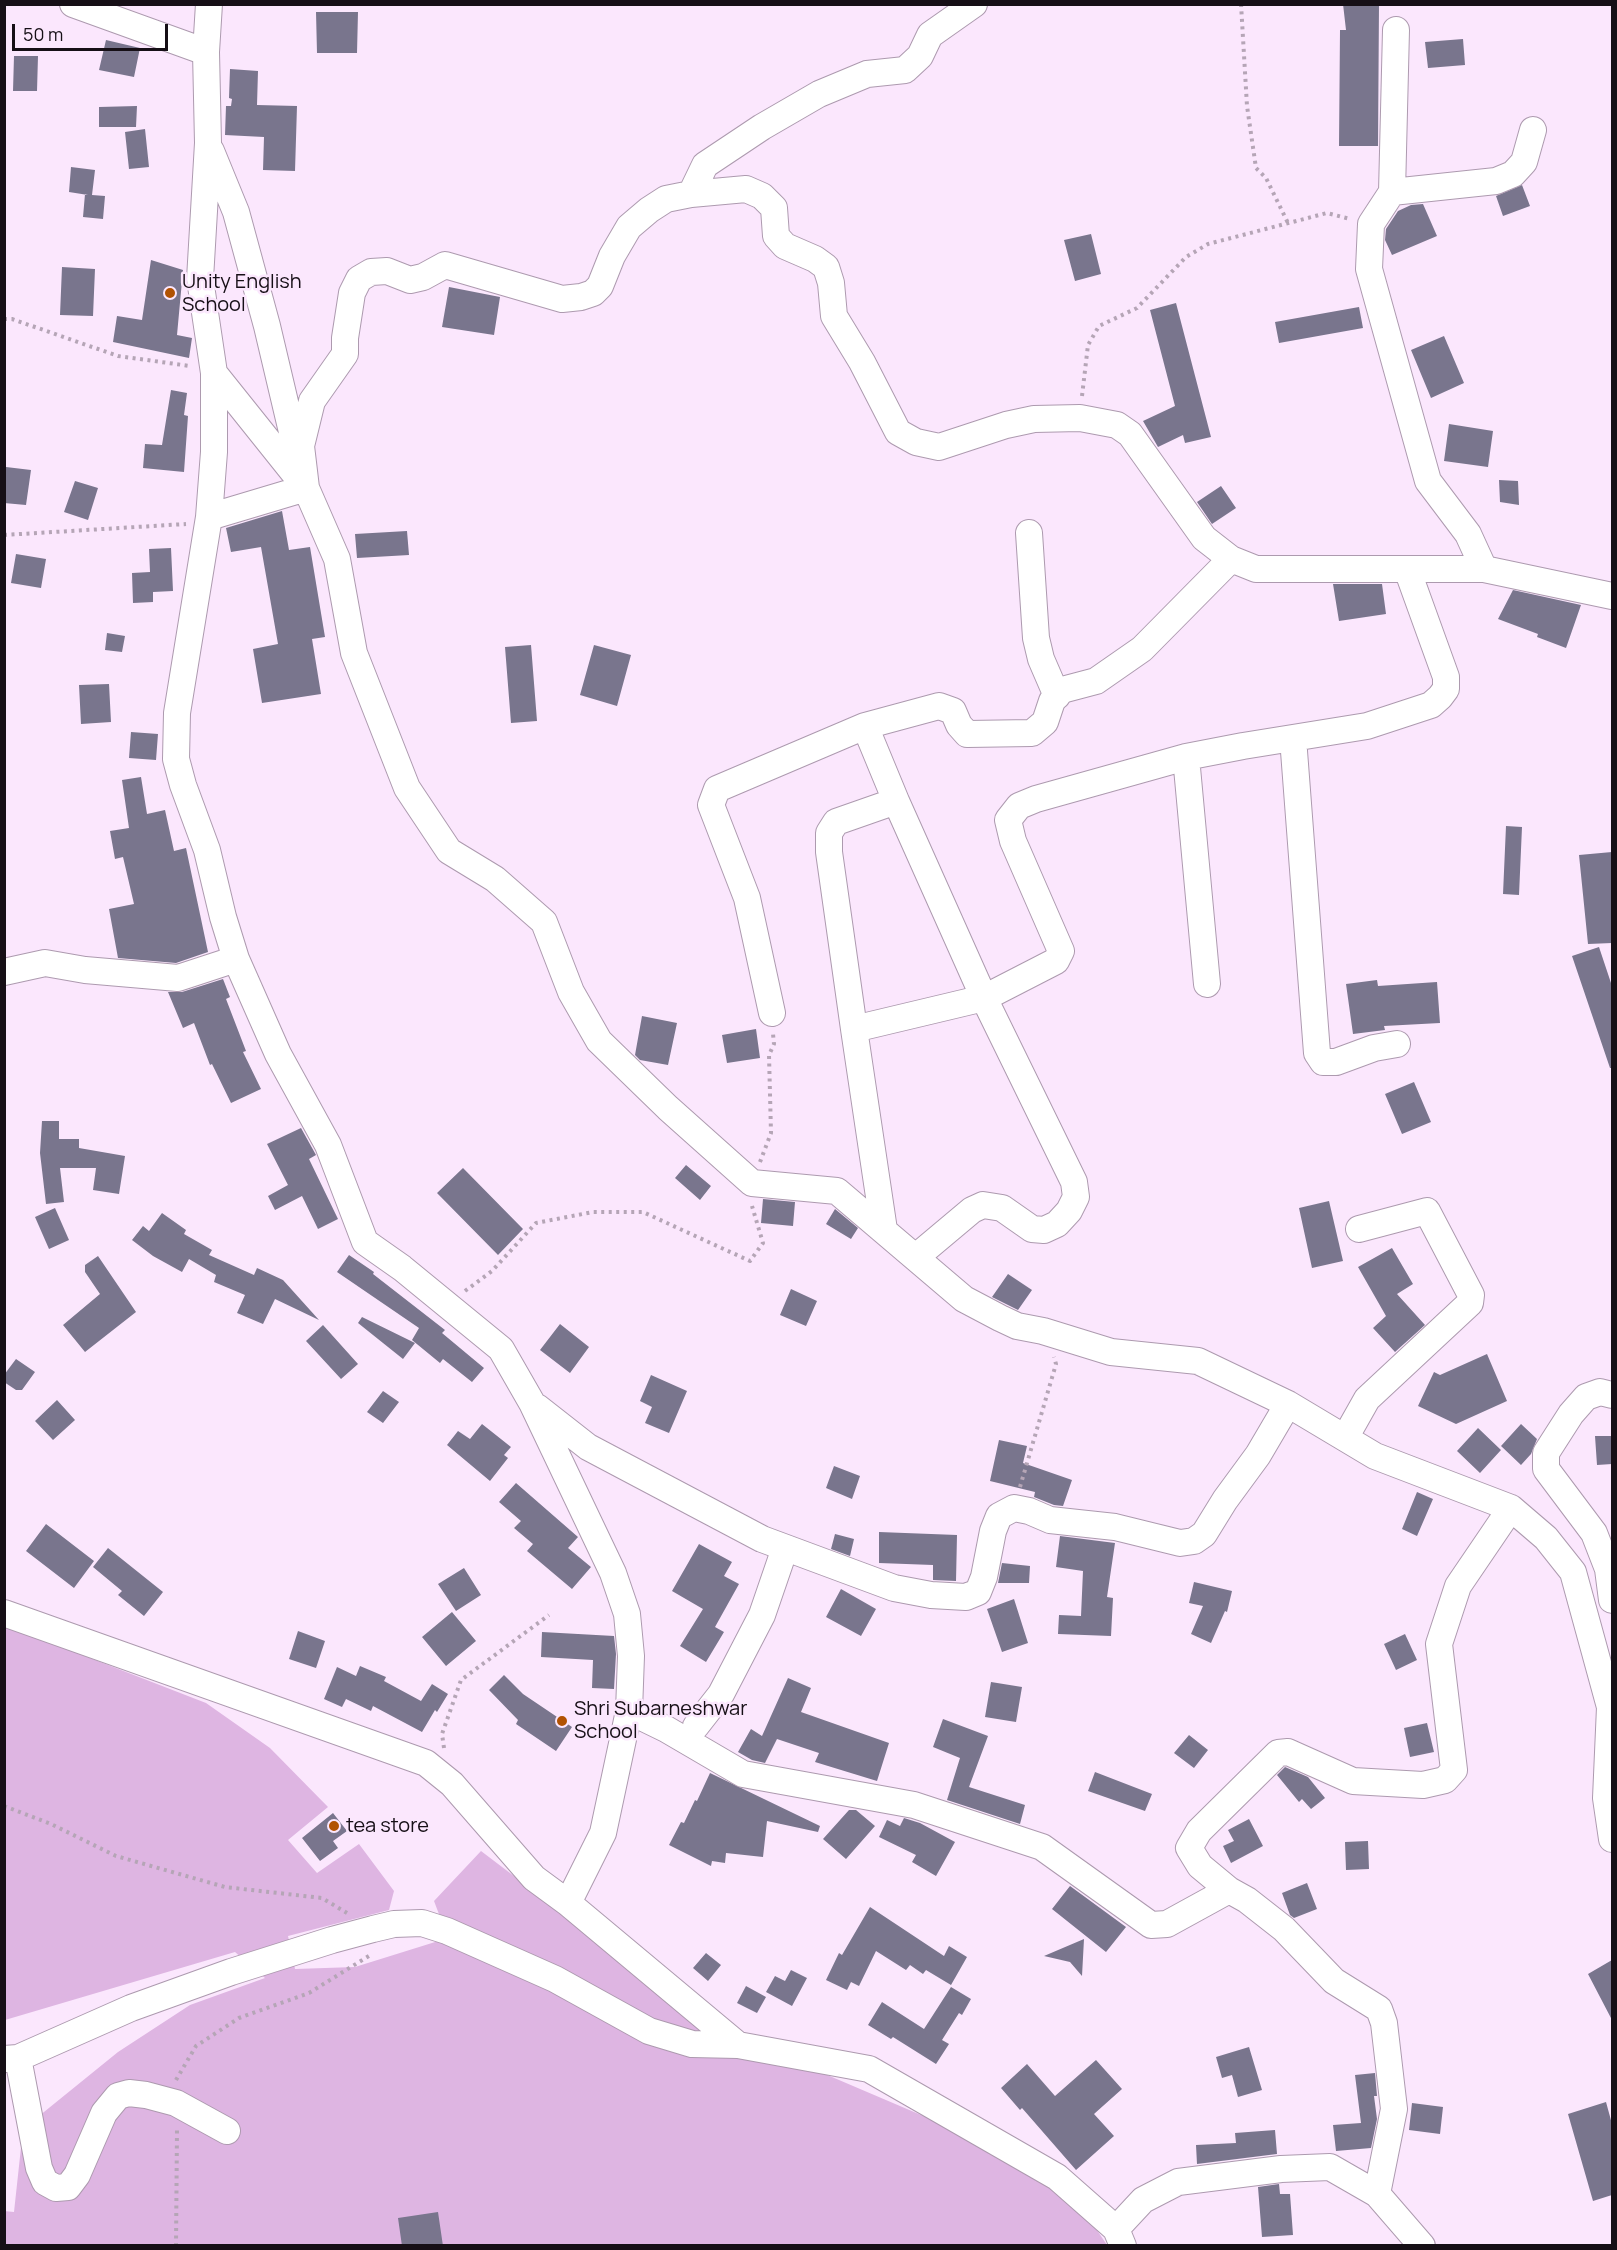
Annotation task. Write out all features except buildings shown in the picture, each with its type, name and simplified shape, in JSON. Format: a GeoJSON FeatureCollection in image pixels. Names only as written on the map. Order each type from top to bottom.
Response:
{"type":"FeatureCollection","features":[{"type":"Feature","properties":{"kind":"street"},"geometry":{"type":"LineString","coordinates":[[73,4],[206,52]]}},
{"type":"Feature","properties":{"kind":"street"},"geometry":{"type":"LineString","coordinates":[[209,4],[206,52],[208,142],[200,279],[214,373],[214,452],[209,520],[177,713],[176,759],[207,850],[223,918],[236,959],[278,1054],[328,1145],[365,1242],[402,1268],[501,1349],[532,1403],[613,1573],[627,1614],[631,1656],[629,1710],[603,1833],[568,1903]]}},
{"type":"Feature","properties":{"kind":"street"},"geometry":{"type":"LineString","coordinates":[[691,194],[705,165],[762,127],[819,94],[867,74],[905,70],[920,56],[930,35],[974,4]]}},
{"type":"Feature","properties":{"kind":"street"},"geometry":{"type":"LineString","coordinates":[[1396,30],[1392,192],[1371,224],[1369,269],[1428,481],[1468,534],[1484,569]]}},
{"type":"Feature","properties":{"kind":"street"},"geometry":{"type":"LineString","coordinates":[[1392,192],[1496,182],[1514,174],[1524,162],[1533,130]]}},
{"type":"Feature","properties":{"kind":"street"},"geometry":{"type":"LineString","coordinates":[[208,142],[236,212],[267,326],[306,488],[337,559],[354,653],[407,788],[449,851],[495,879],[544,922],[571,992],[599,1041],[668,1108],[752,1183],[837,1191],[964,1299],[1017,1326],[1043,1331],[1111,1352],[1198,1361],[1288,1404],[1375,1456],[1511,1508],[1546,1538],[1573,1572],[1610,1707]]}},
{"type":"Feature","properties":{"kind":"street"},"geometry":{"type":"LineString","coordinates":[[306,488],[301,446],[312,401],[345,354],[345,338],[352,293],[359,279],[371,272],[387,271],[410,280],[423,277],[445,265],[562,299],[581,297],[593,293],[600,286],[612,256],[629,227],[649,210],[666,199],[691,194],[746,189],[762,196],[774,208],[776,236],[785,246],[815,259],[826,267],[831,283],[834,316],[862,362],[898,432],[916,442],[939,447],[1006,425],[1034,419],[1080,418],[1117,425],[1130,434],[1204,538],[1231,559],[1256,569],[1484,569],[1612,596]]}},
{"type":"Feature","properties":{"kind":"street"},"geometry":{"type":"LineString","coordinates":[[214,373],[306,488]]}},
{"type":"Feature","properties":{"kind":"street"},"geometry":{"type":"LineString","coordinates":[[209,520],[306,488]]}},
{"type":"Feature","properties":{"kind":"street"},"geometry":{"type":"LineString","coordinates":[[1029,533],[1036,638],[1041,659],[1057,696]]}},
{"type":"Feature","properties":{"kind":"street"},"geometry":{"type":"LineString","coordinates":[[772,1013],[747,898],[711,805],[717,789],[865,726],[939,706],[952,711],[967,734],[1032,733],[1044,722],[1052,701],[1062,690],[1096,681],[1142,649],[1231,559]]}},
{"type":"Feature","properties":{"kind":"street"},"geometry":{"type":"LineString","coordinates":[[854,1029],[984,998],[1056,961],[1061,951],[1013,841],[1008,819],[1019,806],[1036,799],[1186,757],[1367,726],[1431,705],[1446,689],[1446,677],[1407,568]]}},
{"type":"Feature","properties":{"kind":"street"},"geometry":{"type":"LineString","coordinates":[[865,726],[984,998],[1074,1182],[1076,1197],[1069,1211],[1057,1224],[1044,1230],[1032,1229],[1002,1208],[983,1205],[972,1210],[915,1257]]}},
{"type":"Feature","properties":{"kind":"street"},"geometry":{"type":"LineString","coordinates":[[1293,738],[1317,1053],[1323,1062],[1336,1062],[1374,1048],[1397,1044]]}},
{"type":"Feature","properties":{"kind":"street"},"geometry":{"type":"LineString","coordinates":[[1186,757],[1207,984]]}},
{"type":"Feature","properties":{"kind":"street"},"geometry":{"type":"LineString","coordinates":[[884,1230],[829,852],[829,833],[836,822],[896,801]]}},
{"type":"Feature","properties":{"kind":"street"},"geometry":{"type":"LineString","coordinates":[[4,972],[45,963],[86,970],[178,978],[236,959]]}},
{"type":"Feature","properties":{"kind":"street"},"geometry":{"type":"LineString","coordinates":[[1344,1438],[1367,1399],[1470,1304],[1471,1295],[1427,1211],[1359,1229]]}},
{"type":"Feature","properties":{"kind":"street"},"geometry":{"type":"LineString","coordinates":[[1612,1395],[1600,1392],[1586,1397],[1571,1414],[1546,1454],[1546,1468],[1594,1533],[1608,1569],[1612,1600]]}},
{"type":"Feature","properties":{"kind":"street"},"geometry":{"type":"LineString","coordinates":[[532,1403],[588,1447],[762,1539],[894,1588],[931,1595],[966,1597],[978,1592],[999,1516],[1014,1508],[1029,1511],[1050,1520],[1115,1527],[1180,1542],[1194,1541],[1204,1534],[1225,1500],[1258,1455],[1288,1404]]}},
{"type":"Feature","properties":{"kind":"street"},"geometry":{"type":"LineString","coordinates":[[1377,2194],[1394,2109],[1384,2023],[1379,2009],[1334,1981],[1284,1929],[1229,1890],[1200,1866],[1189,1848],[1199,1831],[1278,1753],[1288,1752],[1353,1780],[1423,1785],[1444,1780],[1454,1770],[1439,1644],[1458,1586],[1511,1508]]}},
{"type":"Feature","properties":{"kind":"street"},"geometry":{"type":"LineString","coordinates":[[696,1726],[721,1694],[762,1615],[785,1548]]}},
{"type":"Feature","properties":{"kind":"street"},"geometry":{"type":"LineString","coordinates":[[4,1613],[426,1763],[452,1784],[534,1878],[568,1903],[738,2044]]}},
{"type":"Feature","properties":{"kind":"street"},"geometry":{"type":"LineString","coordinates":[[1612,1668],[1606,1798],[1612,1839]]}},
{"type":"Feature","properties":{"kind":"street"},"geometry":{"type":"LineString","coordinates":[[629,1710],[743,1774],[914,1804],[1042,1846],[1151,1925],[1167,1924],[1229,1890]]}},
{"type":"Feature","properties":{"kind":"street"},"geometry":{"type":"LineString","coordinates":[[227,2131],[177,2103],[146,2095],[129,2093],[118,2096],[104,2113],[77,2175],[68,2187],[56,2188],[45,2182],[39,2168],[11,2058],[153,2000],[264,1961],[374,1940],[394,1924],[422,1923],[447,1931],[555,1979],[649,2031],[692,2044],[738,2044],[870,2069],[1057,2177],[1120,2237],[1143,2200],[1178,2182],[1281,2169],[1330,2167],[1377,2194],[1422,2246]]}},
{"type":"Feature","properties":{"kind":"path"},"geometry":{"type":"LineString","coordinates":[[1241,4],[1247,106],[1256,168],[1266,178],[1288,223]]}},
{"type":"Feature","properties":{"kind":"path"},"geometry":{"type":"LineString","coordinates":[[1080,418],[1088,345],[1099,326],[1137,308],[1186,257],[1208,244],[1327,213],[1371,224]]}},
{"type":"Feature","properties":{"kind":"path"},"geometry":{"type":"LineString","coordinates":[[4,318],[118,357],[186,366],[214,373]]}},
{"type":"Feature","properties":{"kind":"path"},"geometry":{"type":"LineString","coordinates":[[4,536],[209,520]]}},
{"type":"Feature","properties":{"kind":"path"},"geometry":{"type":"LineString","coordinates":[[446,1304],[492,1271],[536,1223],[593,1212],[643,1212],[750,1261],[763,1243],[749,1193],[771,1133],[769,1055],[774,1044],[772,1013]]}},
{"type":"Feature","properties":{"kind":"path"},"geometry":{"type":"LineString","coordinates":[[1014,1508],[1056,1364],[1043,1331]]}},
{"type":"Feature","properties":{"kind":"path"},"geometry":{"type":"LineString","coordinates":[[452,1784],[442,1734],[461,1680],[549,1615]]}},
{"type":"Feature","properties":{"kind":"path"},"geometry":{"type":"LineString","coordinates":[[4,1806],[51,1824],[116,1856],[225,1887],[322,1898],[374,1940],[309,1993],[239,2018],[196,2046],[176,2079],[176,2246]]}},
{"type":"Feature","properties":{"kind":"shaded area"},"geometry":{"type":"Polygon","coordinates":[[[5,1625],[206,1703],[270,1748],[328,1807],[288,1840],[317,1873],[359,1844],[394,1891],[389,1910],[288,1936],[295,1969],[355,1967],[448,1938],[434,1901],[481,1851],[710,2025],[968,2135],[1080,2205],[1107,2245],[5,2246],[4,2211],[14,2212],[23,2129],[118,2052],[190,2005],[265,1978],[235,1952],[5,2020],[5,1625]]]}},
{"type":"Feature","properties":{"kind":"place","name":"Unity English School"},"geometry":{"type":"Point","coordinates":[170,293]}},
{"type":"Feature","properties":{"kind":"place","name":"Shri Subarneshwar School"},"geometry":{"type":"Point","coordinates":[562,1721]}},
{"type":"Feature","properties":{"kind":"place","name":"tea store"},"geometry":{"type":"Point","coordinates":[334,1826]}}]}
